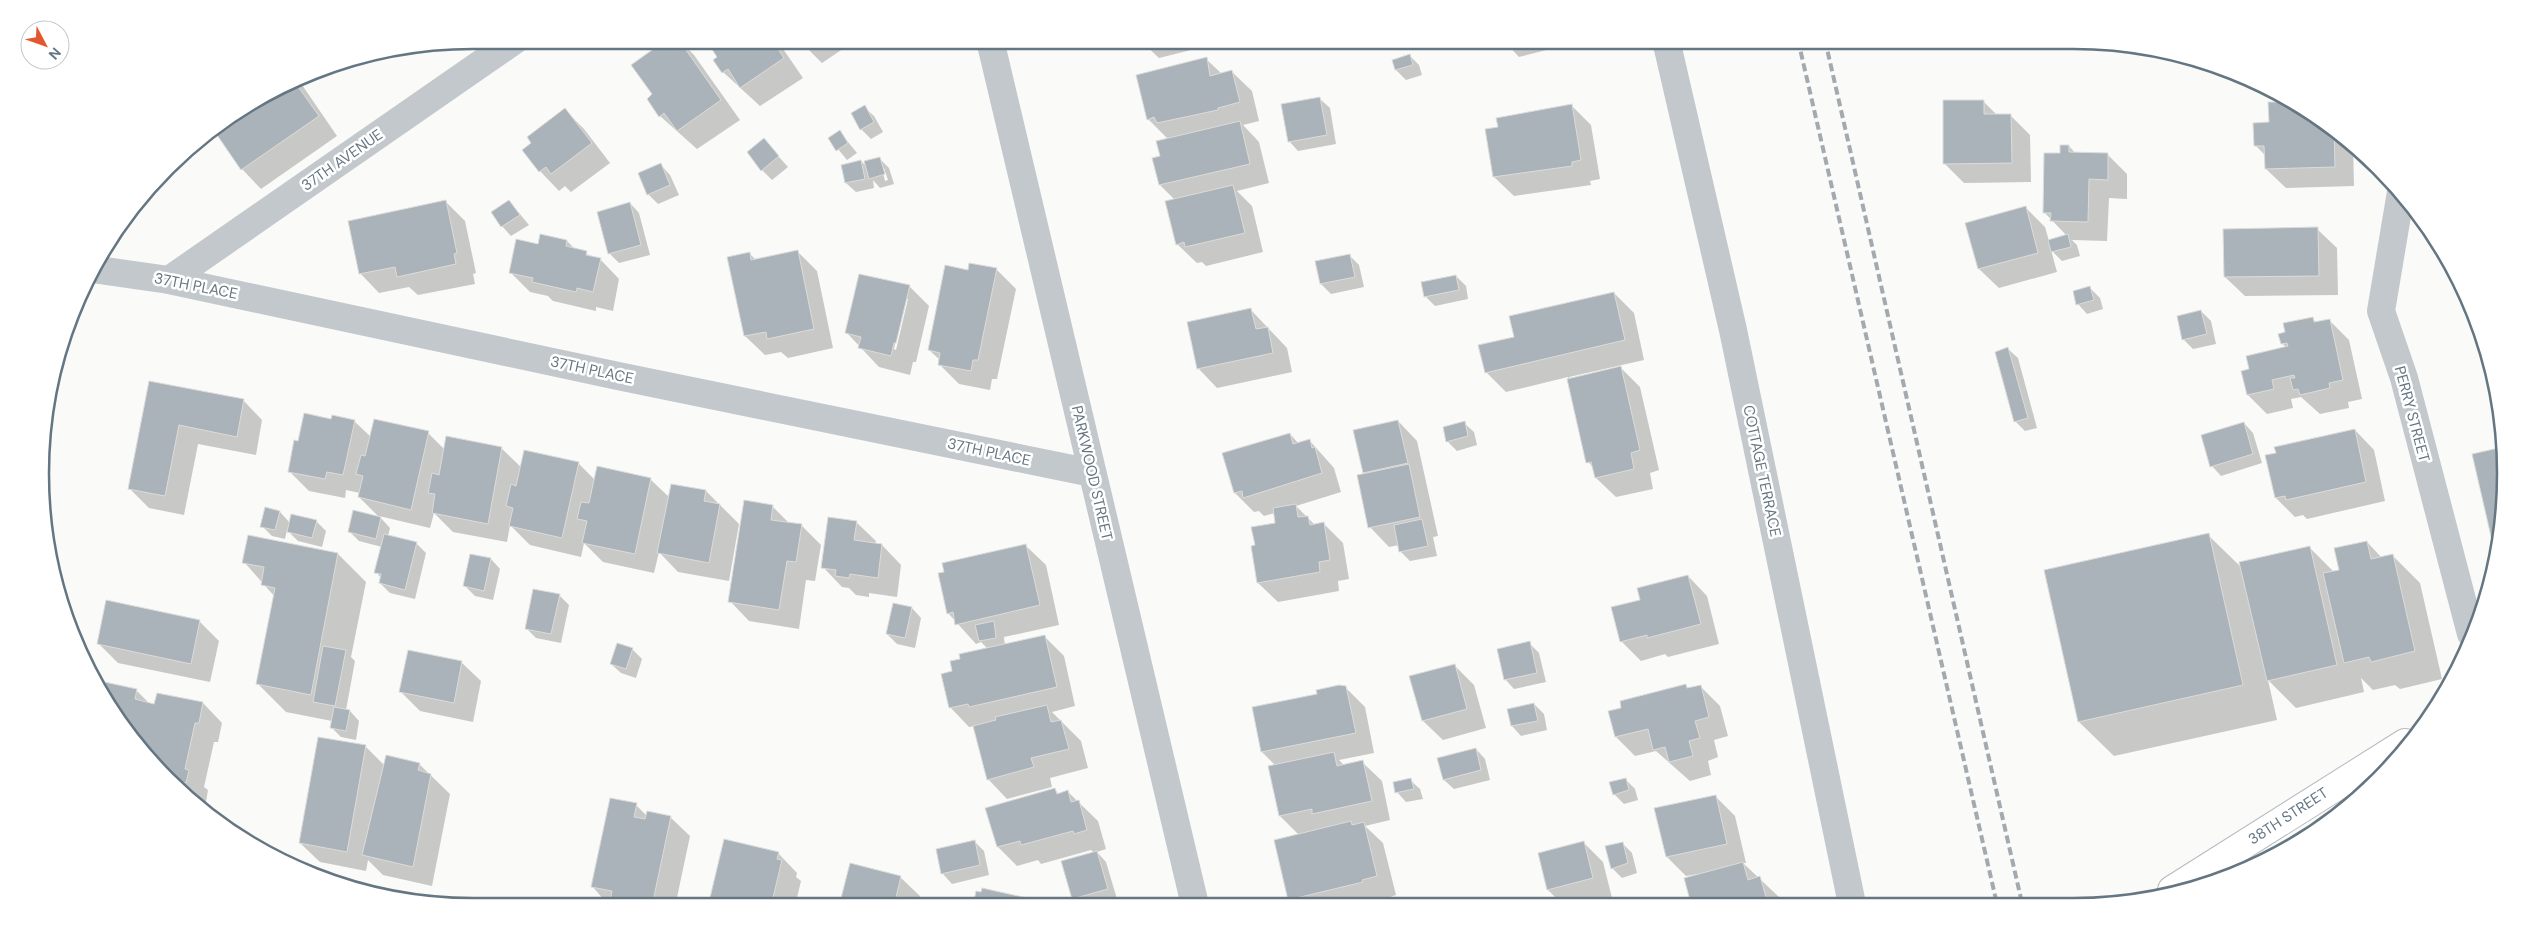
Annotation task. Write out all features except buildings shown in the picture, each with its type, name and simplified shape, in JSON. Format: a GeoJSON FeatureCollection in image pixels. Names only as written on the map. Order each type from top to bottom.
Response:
{"type":"FeatureCollection","features":[{"type":"Feature","properties":{"kind":"main road","name":"38TH STREET"},"geometry":{"type":"LineString","coordinates":[[2181,884],[2396,749]]}},
{"type":"Feature","properties":{"kind":"street","name":"37TH AVENUE"},"geometry":{"type":"LineString","coordinates":[[169,280],[502,49]]}},
{"type":"Feature","properties":{"kind":"street","name":"PARKWOOD STREET"},"geometry":{"type":"LineString","coordinates":[[992,49],[1192,898]]}},
{"type":"Feature","properties":{"kind":"street","name":"COTTAGE TERRACE"},"geometry":{"type":"LineString","coordinates":[[1668,49],[1733,330],[1851,898]]}},
{"type":"Feature","properties":{"kind":"street","name":"PERRY STREET"},"geometry":{"type":"LineString","coordinates":[[2399,202],[2381,311],[2404,378],[2469,626]]}},
{"type":"Feature","properties":{"kind":"street","name":"37TH PLACE"},"geometry":{"type":"LineString","coordinates":[[101,270],[169,280],[618,376],[1092,473]]}},
{"type":"Feature","properties":{"kind":"railway"},"geometry":{"type":"LineString","coordinates":[[1800,49],[1996,898]]}},
{"type":"Feature","properties":{"kind":"railway"},"geometry":{"type":"LineString","coordinates":[[1827,49],[2021,898]]}}]}
